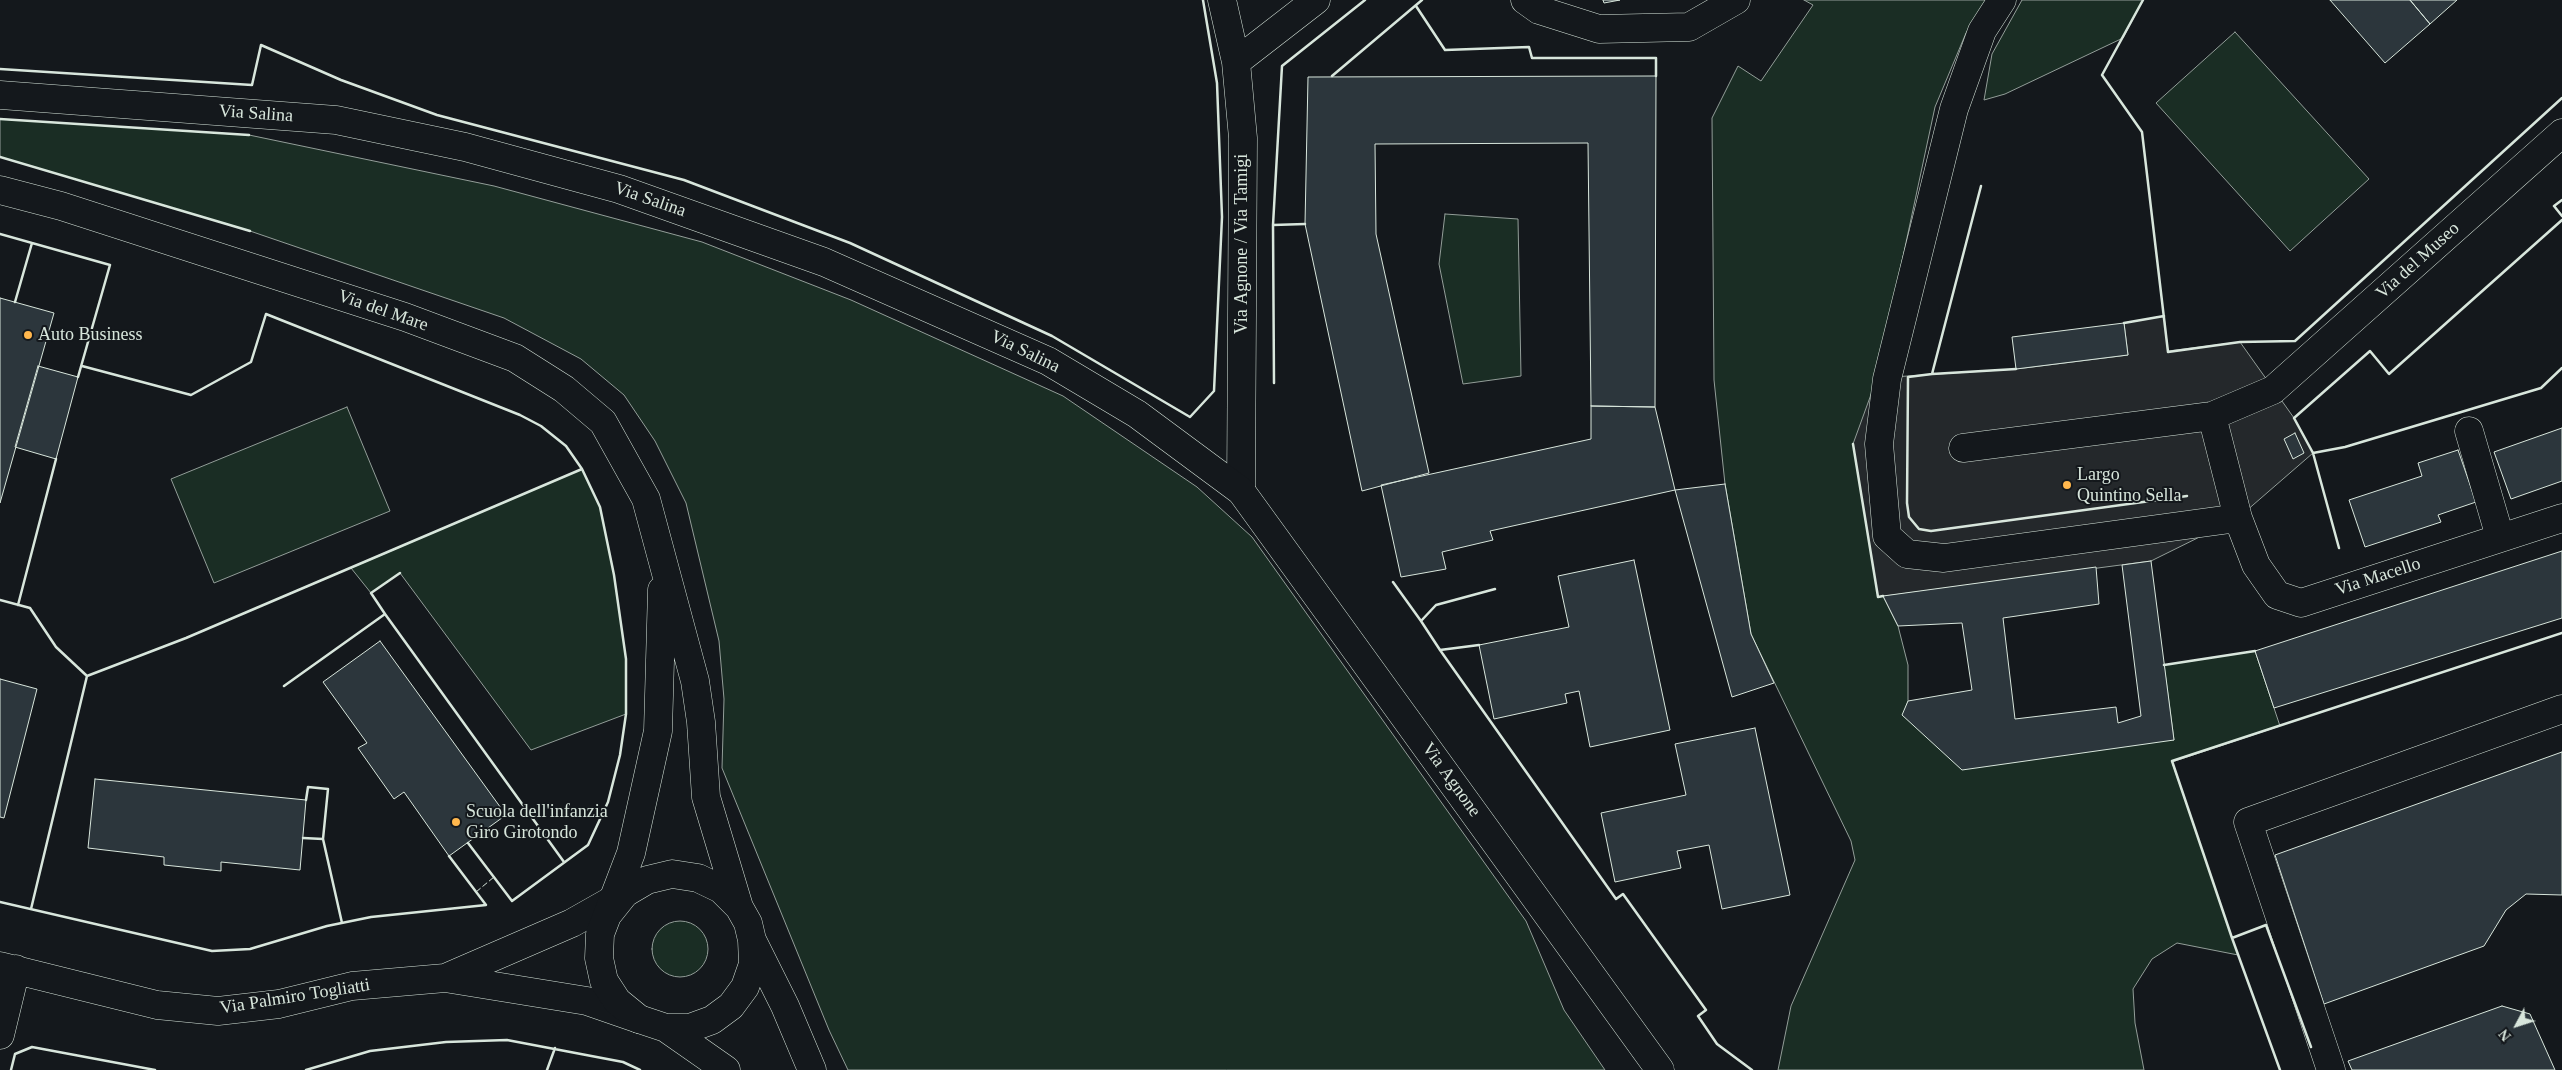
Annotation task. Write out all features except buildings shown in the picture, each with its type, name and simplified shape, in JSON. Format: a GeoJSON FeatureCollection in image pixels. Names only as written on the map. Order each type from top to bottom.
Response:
{"type":"FeatureCollection","features":[{"type":"Feature","properties":{"kind":"main road"},"geometry":{"type":"LineString","coordinates":[[1236,62],[1316,0]]}},
{"type":"Feature","properties":{"kind":"main road"},"geometry":{"type":"LineString","coordinates":[[1525,0],[1539,10],[1600,29],[1690,28],[1736,0]]}},
{"type":"Feature","properties":{"kind":"main road"},"geometry":{"type":"LineString","coordinates":[[2002,0],[1982,31],[1954,109],[1887,379],[1879,444],[1887,536],[1907,554],[1944,558],[2238,518]]}},
{"type":"Feature","properties":{"kind":"main road","name":"Via Agnone / Via Tamigi"},"geometry":{"type":"LineString","coordinates":[[1230,5],[1243,138],[1241,491]]}},
{"type":"Feature","properties":{"kind":"main road","name":"Via Salina"},"geometry":{"type":"LineString","coordinates":[[0,95],[336,120],[465,147],[618,188],[824,262],[1048,361],[1137,414],[1241,491]]}},
{"type":"Feature","properties":{"kind":"main road","name":"Via del Museo"},"geometry":{"type":"LineString","coordinates":[[1963,448],[2212,416],[2273,390],[2562,133]]}},
{"type":"Feature","properties":{"kind":"main road","name":"Via del Mare"},"geometry":{"type":"LineString","coordinates":[[0,190],[61,206],[405,317],[516,358],[564,389],[603,422],[646,499],[662,561]]}},
{"type":"Feature","properties":{"kind":"main road","name":"Via Macello"},"geometry":{"type":"LineString","coordinates":[[2212,416],[2238,518],[2256,564],[2277,595],[2301,603],[2562,518]]}},
{"type":"Feature","properties":{"kind":"main road"},"geometry":{"type":"LineString","coordinates":[[2469,431],[2500,537]]}},
{"type":"Feature","properties":{"kind":"main road","name":"Via Agnone"},"geometry":{"type":"LineString","coordinates":[[1241,491],[1660,1070]]}},
{"type":"Feature","properties":{"kind":"main road"},"geometry":{"type":"LineString","coordinates":[[639,1019],[616,1001],[604,981],[599,958],[600,934],[616,902],[630,854],[658,731],[662,561]]}},
{"type":"Feature","properties":{"kind":"main road"},"geometry":{"type":"LineString","coordinates":[[662,561],[695,681],[701,722],[706,797],[739,907],[748,923],[752,940],[753,964],[745,987],[731,1006],[712,1020],[690,1028],[666,1028]]}},
{"type":"Feature","properties":{"kind":"main road"},"geometry":{"type":"LineString","coordinates":[[2332,1070],[2248,822],[2562,709]]}},
{"type":"Feature","properties":{"kind":"main road"},"geometry":{"type":"LineString","coordinates":[[446,978],[616,902],[647,880],[672,874],[698,878],[721,889],[739,907]]}},
{"type":"Feature","properties":{"kind":"main road"},"geometry":{"type":"LineString","coordinates":[[752,940],[785,1006],[812,1070]]}},
{"type":"Feature","properties":{"kind":"main road"},"geometry":{"type":"LineString","coordinates":[[0,1035],[8,968]]}},
{"type":"Feature","properties":{"kind":"main road","name":"Via Palmiro Togliatti"},"geometry":{"type":"LineString","coordinates":[[8,968],[157,1005],[218,1011],[279,1004],[352,986],[446,978]]}},
{"type":"Feature","properties":{"kind":"main road"},"geometry":{"type":"LineString","coordinates":[[446,978],[587,1001],[666,1028],[726,1070]]}},
{"type":"Feature","properties":{"kind":"green space"},"geometry":{"type":"Polygon","coordinates":[[[1804,0],[1988,0],[1966,33],[1935,107],[1877,378],[1878,597],[1883,596],[1898,626],[1908,665],[1908,701],[1903,715],[2174,740],[2164,665],[2255,651],[2280,726],[2172,762],[2238,955],[2177,943],[2152,959],[2133,989],[2135,1023],[2144,1070],[1778,1070],[1791,1006],[1855,860],[1851,841],[1751,634],[1725,484],[1714,380],[1712,118],[1738,66],[1761,81],[1813,5],[1804,0]]]}},
{"type":"Feature","properties":{"kind":"green space"},"geometry":{"type":"Polygon","coordinates":[[[2022,0],[2143,0],[2123,38],[2005,94],[1984,100],[1992,54],[2022,0]]]}},
{"type":"Feature","properties":{"kind":"green space"},"geometry":{"type":"Polygon","coordinates":[[[2235,32],[2369,179],[2290,251],[2156,103],[2235,32]]]}},
{"type":"Feature","properties":{"kind":"green space"},"geometry":{"type":"Polygon","coordinates":[[[0,119],[249,135],[494,186],[702,242],[851,300],[1063,396],[1197,487],[1252,537],[1526,921],[1564,1010],[1605,1070],[848,1070],[829,1030],[722,768],[724,699],[719,641],[686,503],[655,441],[624,395],[581,359],[504,318],[250,231],[0,157],[0,119]]]}},
{"type":"Feature","properties":{"kind":"green space"},"geometry":{"type":"Polygon","coordinates":[[[1445,214],[1518,219],[1521,376],[1463,384],[1439,264],[1445,214]]]}},
{"type":"Feature","properties":{"kind":"green space"},"geometry":{"type":"Polygon","coordinates":[[[347,407],[390,511],[214,583],[171,479],[347,407]]]}},
{"type":"Feature","properties":{"kind":"green space"},"geometry":{"type":"Polygon","coordinates":[[[582,469],[600,507],[614,575],[626,659],[626,714],[531,750],[400,573],[371,593],[351,568],[582,469]]]}},
{"type":"Feature","properties":{"kind":"green space"},"geometry":{"type":"Polygon","coordinates":[[[674,921],[686,921],[696,925],[704,933],[708,949],[704,965],[696,973],[686,977],[674,977],[664,973],[656,965],[652,955],[652,943],[656,933],[664,925],[674,921]]]}},
{"type":"Feature","properties":{"kind":"shaded area","name":"Largo Quintino Sella"},"geometry":{"type":"Polygon","coordinates":[[[2164,316],[2168,351],[2240,342],[2294,418],[2313,453],[2238,518],[2151,561],[1878,597],[1853,444],[1877,378],[2016,369],[2128,355],[2124,323],[2164,316]]]}},
{"type":"Feature","properties":{"kind":"fence"},"geometry":{"type":"LineString","coordinates":[[476,892],[494,877]]}},
{"type":"Feature","properties":{"kind":"wall"},"geometry":{"type":"LineString","coordinates":[[0,69],[252,85],[261,45],[341,80],[437,115],[684,180],[850,243],[1052,336],[1190,417],[1214,391],[1222,217],[1217,83],[1203,0]]}},
{"type":"Feature","properties":{"kind":"wall"},"geometry":{"type":"LineString","coordinates":[[1274,383],[1273,225],[1282,66],[1365,0]]}},
{"type":"Feature","properties":{"kind":"wall"},"geometry":{"type":"LineString","coordinates":[[1332,76],[1422,0]]}},
{"type":"Feature","properties":{"kind":"wall"},"geometry":{"type":"LineString","coordinates":[[2143,0],[2102,75],[2142,132],[2168,352],[2240,342],[2295,341],[2562,98]]}},
{"type":"Feature","properties":{"kind":"wall"},"geometry":{"type":"LineString","coordinates":[[1416,6],[1445,50],[1529,47],[1532,58],[1656,58],[1656,76]]}},
{"type":"Feature","properties":{"kind":"wall"},"geometry":{"type":"LineString","coordinates":[[0,119],[249,135]]}},
{"type":"Feature","properties":{"kind":"wall"},"geometry":{"type":"LineString","coordinates":[[0,157],[250,231]]}},
{"type":"Feature","properties":{"kind":"wall"},"geometry":{"type":"LineString","coordinates":[[1981,186],[1932,374],[2016,369]]}},
{"type":"Feature","properties":{"kind":"wall"},"geometry":{"type":"LineString","coordinates":[[2562,200],[2554,206],[2562,216]]}},
{"type":"Feature","properties":{"kind":"wall"},"geometry":{"type":"LineString","coordinates":[[2562,220],[2389,374],[2370,351],[2294,418],[2313,453],[2345,447],[2541,388],[2562,368]]}},
{"type":"Feature","properties":{"kind":"wall"},"geometry":{"type":"LineString","coordinates":[[1273,225],[1305,224]]}},
{"type":"Feature","properties":{"kind":"wall"},"geometry":{"type":"LineString","coordinates":[[0,234],[110,265],[78,377]]}},
{"type":"Feature","properties":{"kind":"wall"},"geometry":{"type":"LineString","coordinates":[[15,302],[32,243]]}},
{"type":"Feature","properties":{"kind":"wall"},"geometry":{"type":"LineString","coordinates":[[82,366],[191,395],[251,362],[266,314],[520,415],[541,426],[566,446],[582,469],[600,507],[614,575],[626,659],[626,714],[620,755],[608,802],[588,845],[512,901],[468,843]]}},
{"type":"Feature","properties":{"kind":"wall"},"geometry":{"type":"LineString","coordinates":[[2124,323],[2164,316]]}},
{"type":"Feature","properties":{"kind":"wall"},"geometry":{"type":"LineString","coordinates":[[1932,374],[1908,377],[1907,503],[1909,517],[1919,529],[1931,531],[2187,496]]}},
{"type":"Feature","properties":{"kind":"wall"},"geometry":{"type":"LineString","coordinates":[[1853,444],[1878,597],[1883,596]]}},
{"type":"Feature","properties":{"kind":"wall"},"geometry":{"type":"LineString","coordinates":[[2313,453],[2339,548]]}},
{"type":"Feature","properties":{"kind":"wall"},"geometry":{"type":"LineString","coordinates":[[18,605],[56,459]]}},
{"type":"Feature","properties":{"kind":"wall"},"geometry":{"type":"LineString","coordinates":[[0,600],[30,608],[56,647],[87,676],[186,638],[582,469]]}},
{"type":"Feature","properties":{"kind":"wall"},"geometry":{"type":"LineString","coordinates":[[385,614],[371,593],[400,573]]}},
{"type":"Feature","properties":{"kind":"wall"},"geometry":{"type":"LineString","coordinates":[[1393,582],[1421,621]]}},
{"type":"Feature","properties":{"kind":"wall"},"geometry":{"type":"LineString","coordinates":[[1479,645],[1440,650],[1421,621],[1436,605],[1495,589]]}},
{"type":"Feature","properties":{"kind":"wall"},"geometry":{"type":"LineString","coordinates":[[284,686],[385,614],[564,862]]}},
{"type":"Feature","properties":{"kind":"wall"},"geometry":{"type":"LineString","coordinates":[[2232,938],[2172,761],[2562,633]]}},
{"type":"Feature","properties":{"kind":"wall"},"geometry":{"type":"LineString","coordinates":[[1440,650],[1616,899],[1623,894],[1706,1010],[1698,1016],[1717,1044],[1752,1070]]}},
{"type":"Feature","properties":{"kind":"wall"},"geometry":{"type":"LineString","coordinates":[[2164,665],[2255,651]]}},
{"type":"Feature","properties":{"kind":"wall"},"geometry":{"type":"LineString","coordinates":[[31,909],[87,676]]}},
{"type":"Feature","properties":{"kind":"wall"},"geometry":{"type":"LineString","coordinates":[[306,800],[308,787],[328,789],[323,839]]}},
{"type":"Feature","properties":{"kind":"wall"},"geometry":{"type":"LineString","coordinates":[[303,838],[323,839],[342,923]]}},
{"type":"Feature","properties":{"kind":"wall"},"geometry":{"type":"LineString","coordinates":[[0,902],[212,951],[250,949],[327,926],[371,917],[486,905],[449,856]]}},
{"type":"Feature","properties":{"kind":"wall"},"geometry":{"type":"LineString","coordinates":[[2280,1070],[2232,938],[2266,925],[2311,1047]]}},
{"type":"Feature","properties":{"kind":"wall"},"geometry":{"type":"LineString","coordinates":[[306,1070],[370,1051],[446,1042],[507,1040],[623,1062],[640,1070]]}},
{"type":"Feature","properties":{"kind":"wall"},"geometry":{"type":"LineString","coordinates":[[11,1070],[15,1054],[32,1047],[155,1070]]}},
{"type":"Feature","properties":{"kind":"wall"},"geometry":{"type":"LineString","coordinates":[[547,1070],[555,1048]]}},
{"type":"Feature","properties":{"kind":"place","name":"Auto Business"},"geometry":{"type":"Point","coordinates":[28,335]}},
{"type":"Feature","properties":{"kind":"place","name":"Largo Quintino Sella"},"geometry":{"type":"Point","coordinates":[2067,485]}},
{"type":"Feature","properties":{"kind":"place","name":"Scuola dell'infanzia Giro Girotondo"},"geometry":{"type":"Point","coordinates":[456,822]}}]}
